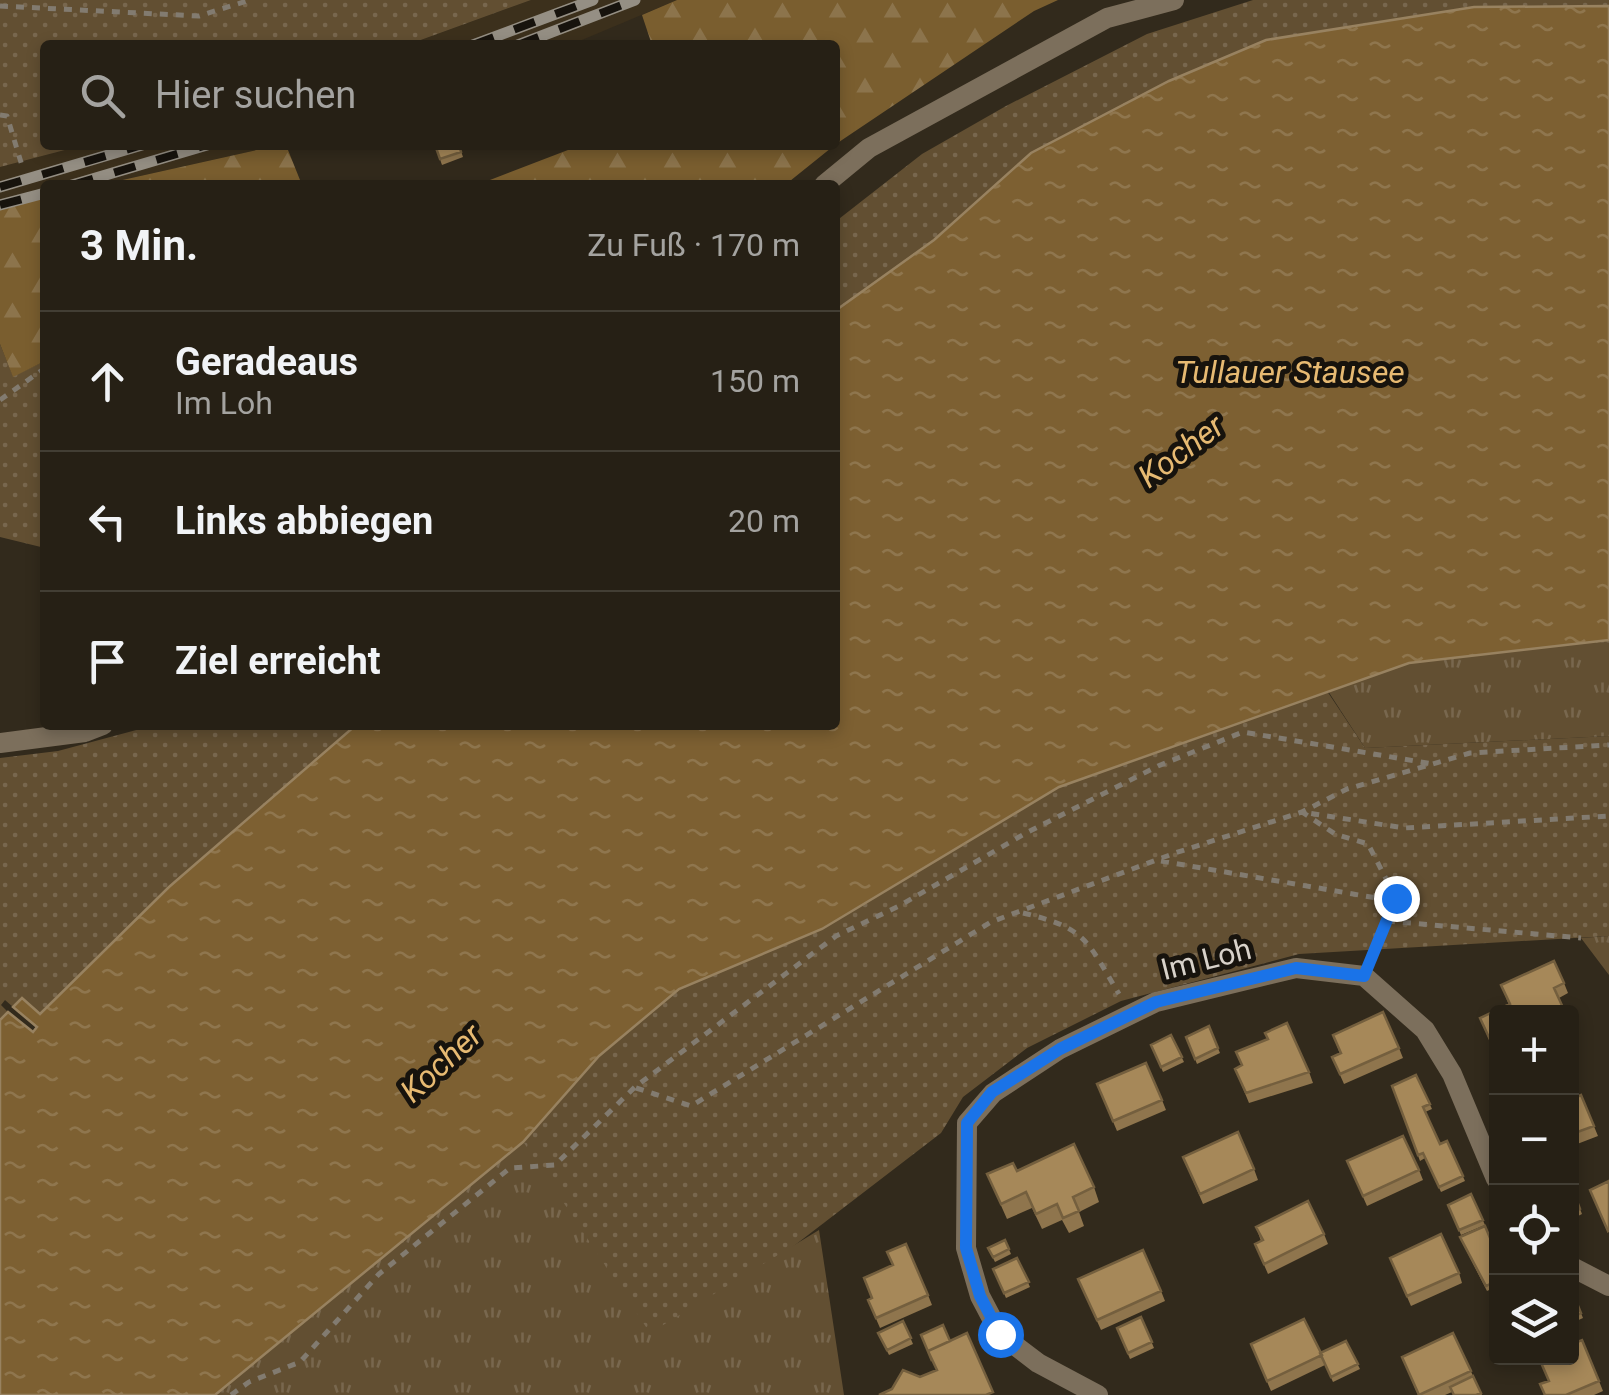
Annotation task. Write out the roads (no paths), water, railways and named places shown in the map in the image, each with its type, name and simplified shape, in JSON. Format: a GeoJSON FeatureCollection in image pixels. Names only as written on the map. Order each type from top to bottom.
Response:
{"type":"FeatureCollection","features":[{"type":"Feature","properties":{"kind":"street"},"geometry":{"type":"LineString","coordinates":[[830,180],[869,148],[1108,18],[1174,0]]}},
{"type":"Feature","properties":{"kind":"street"},"geometry":{"type":"LineString","coordinates":[[0,743],[89,730]]}},
{"type":"Feature","properties":{"kind":"street","name":"Im Loh"},"geometry":{"type":"LineString","coordinates":[[1098,1395],[1038,1363],[1000,1334],[980,1296],[966,1248],[967,1123],[992,1092],[1060,1049],[1156,1002],[1296,968],[1364,976],[1424,1030],[1452,1074],[1489,1162]]}},
{"type":"Feature","properties":{"kind":"street"},"geometry":{"type":"LineString","coordinates":[[1579,1271],[1609,1286]]}},
{"type":"Feature","properties":{"kind":"water","name":"Tullauer Stausee"},"geometry":{"type":"Polygon","coordinates":[[[1609,6],[1609,640],[1409,663],[1059,787],[822,929],[679,989],[599,1056],[523,1142],[215,1395],[0,1395],[0,1020],[8,1012],[33,1032],[37,1027],[13,1007],[22,998],[40,1014],[169,887],[350,730],[840,730],[840,307],[934,240],[1031,153],[1169,81],[1266,40],[1474,7],[1609,6]]]}},
{"type":"Feature","properties":{"kind":"railway"},"geometry":{"type":"LineString","coordinates":[[486,40],[593,0]]}},
{"type":"Feature","properties":{"kind":"railway"},"geometry":{"type":"LineString","coordinates":[[531,40],[635,0]]}},
{"type":"Feature","properties":{"kind":"railway"},"geometry":{"type":"LineString","coordinates":[[0,187],[125,150]]}},
{"type":"Feature","properties":{"kind":"railway"},"geometry":{"type":"LineString","coordinates":[[89,180],[190,150]]}},
{"type":"Feature","properties":{"kind":"railway"},"geometry":{"type":"LineString","coordinates":[[0,205],[40,194]]}},
{"type":"Feature","properties":{"kind":"water label","name":"Kocher"},"geometry":{"type":"Point","coordinates":[1181,451]}},
{"type":"Feature","properties":{"kind":"water label","name":"Kocher"},"geometry":{"type":"Point","coordinates":[441,1063]}}]}
